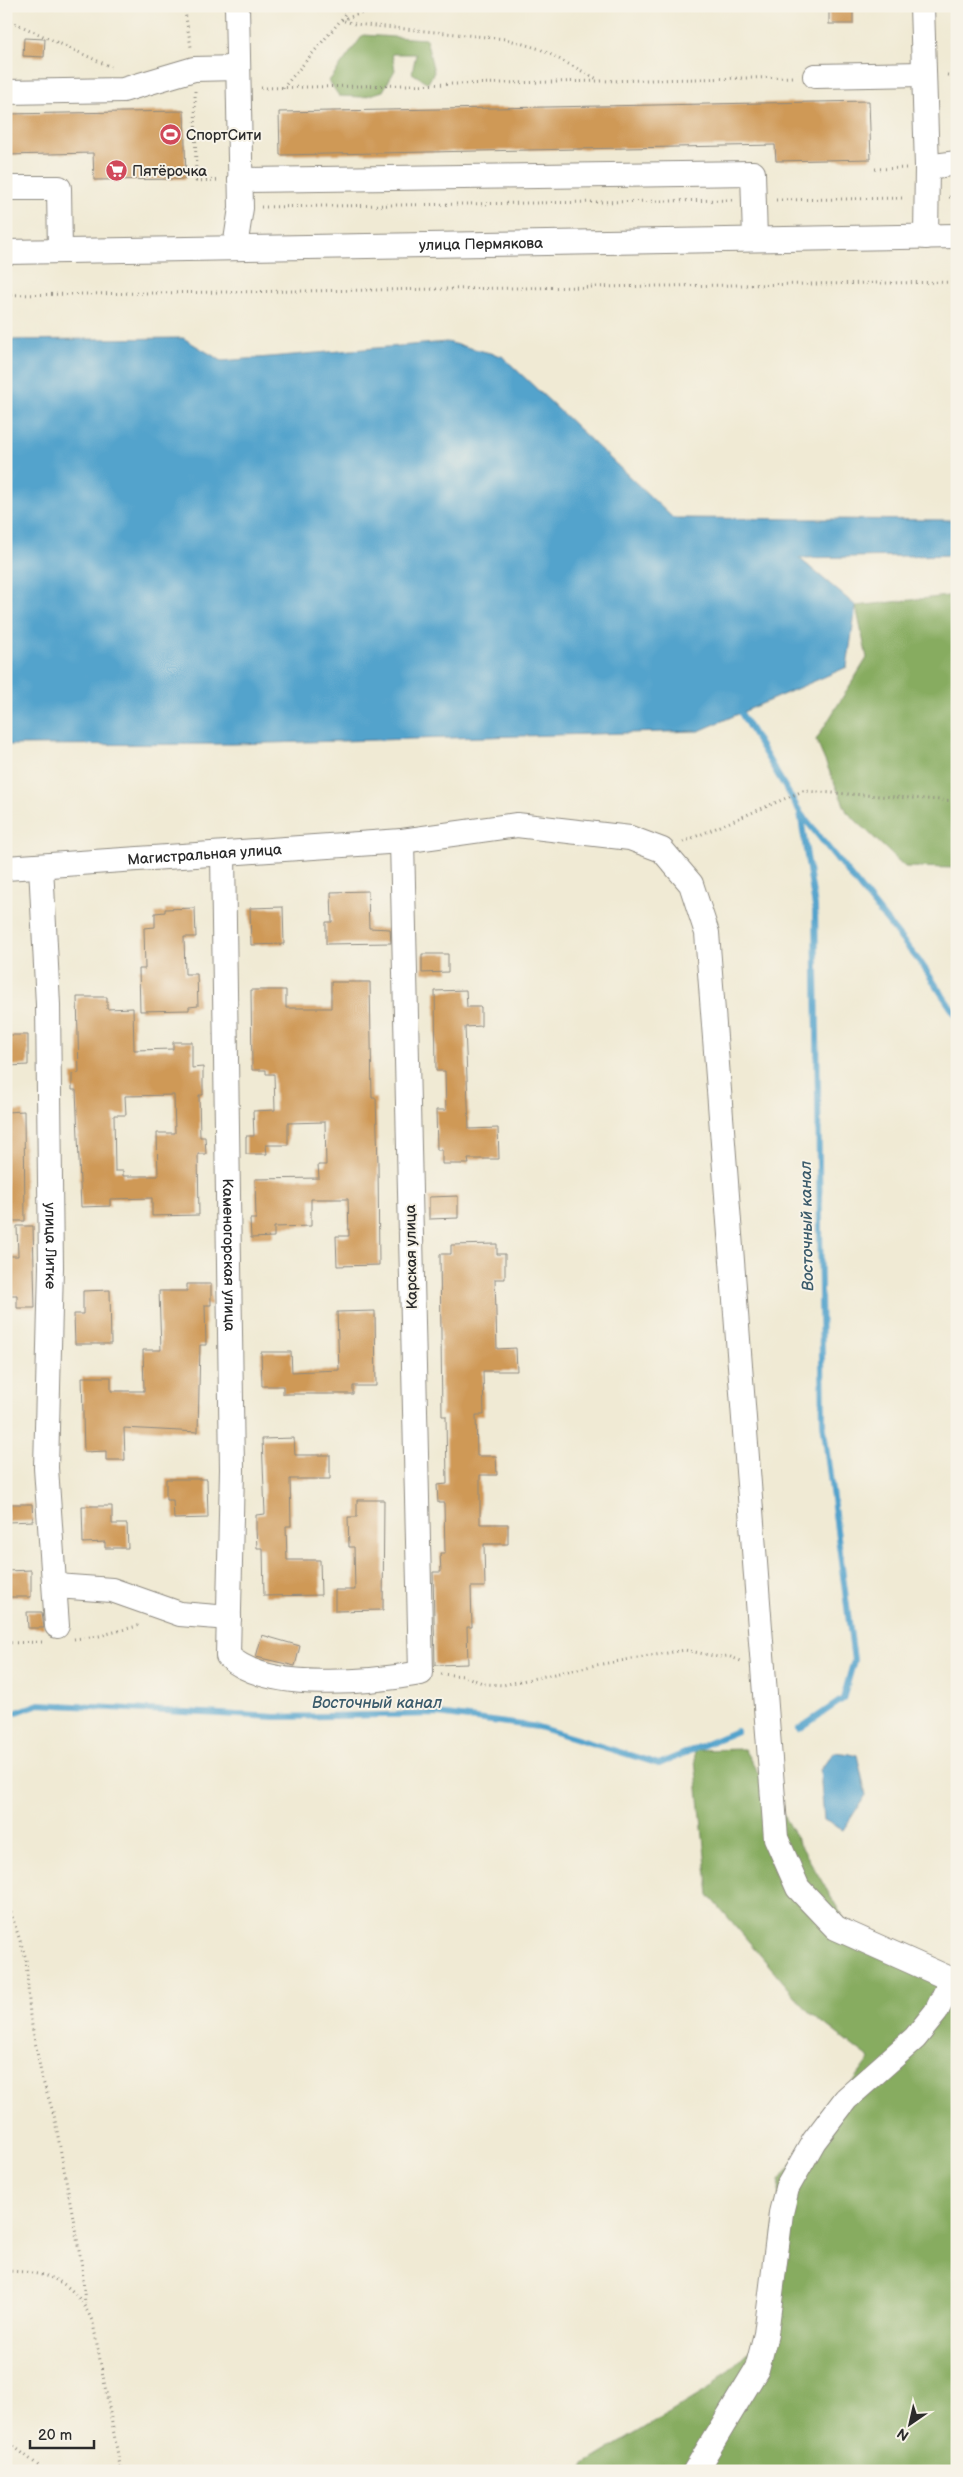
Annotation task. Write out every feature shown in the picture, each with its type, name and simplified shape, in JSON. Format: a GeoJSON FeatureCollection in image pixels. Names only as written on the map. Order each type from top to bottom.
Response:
{"type":"FeatureCollection","features":[{"type":"Feature","properties":{"kind":"street"},"geometry":{"type":"LineString","coordinates":[[235,247],[241,208],[237,6]]}},
{"type":"Feature","properties":{"kind":"street"},"geometry":{"type":"LineString","coordinates":[[922,6],[927,167],[926,237]]}},
{"type":"Feature","properties":{"kind":"street"},"geometry":{"type":"LineString","coordinates":[[6,92],[124,90],[194,69],[238,78]]}},
{"type":"Feature","properties":{"kind":"street"},"geometry":{"type":"LineString","coordinates":[[815,76],[924,74]]}},
{"type":"Feature","properties":{"kind":"street"},"geometry":{"type":"LineString","coordinates":[[927,167],[957,163]]}},
{"type":"Feature","properties":{"kind":"street"},"geometry":{"type":"LineString","coordinates":[[240,180],[753,173],[755,239]]}},
{"type":"Feature","properties":{"kind":"street"},"geometry":{"type":"LineString","coordinates":[[6,188],[59,188],[60,251]]}},
{"type":"Feature","properties":{"kind":"street","name":"улица Пермякова"},"geometry":{"type":"LineString","coordinates":[[6,252],[957,236]]}},
{"type":"Feature","properties":{"kind":"street","name":"Магистральная улица"},"geometry":{"type":"LineString","coordinates":[[6,868],[402,841],[517,825],[630,838],[662,850]]}},
{"type":"Feature","properties":{"kind":"street","name":"Карская улица"},"geometry":{"type":"LineString","coordinates":[[402,841],[420,1673]]}},
{"type":"Feature","properties":{"kind":"street"},"geometry":{"type":"LineString","coordinates":[[662,850],[691,884],[707,933],[776,1838],[798,1888],[836,1928],[954,1981],[936,2012],[915,2038],[846,2099],[814,2140],[787,2188],[781,2213],[766,2334],[757,2369],[695,2471]]}},
{"type":"Feature","properties":{"kind":"street","name":"Каменогорская улица"},"geometry":{"type":"LineString","coordinates":[[223,854],[232,1469],[228,1656],[238,1665],[260,1674],[292,1681],[384,1680],[420,1673]]}},
{"type":"Feature","properties":{"kind":"street","name":"улица Литке"},"geometry":{"type":"LineString","coordinates":[[41,866],[48,1024],[50,1267],[46,1468],[56,1586],[58,1636]]}},
{"type":"Feature","properties":{"kind":"street"},"geometry":{"type":"LineString","coordinates":[[56,1586],[112,1590],[180,1614],[229,1618]]}},
{"type":"Feature","properties":{"kind":"path"},"geometry":{"type":"LineString","coordinates":[[184,6],[194,69],[196,181],[240,180]]}},
{"type":"Feature","properties":{"kind":"path"},"geometry":{"type":"LineString","coordinates":[[282,88],[342,20],[350,6]]}},
{"type":"Feature","properties":{"kind":"path"},"geometry":{"type":"LineString","coordinates":[[342,20],[383,6]]}},
{"type":"Feature","properties":{"kind":"path"},"geometry":{"type":"LineString","coordinates":[[6,19],[112,68]]}},
{"type":"Feature","properties":{"kind":"path"},"geometry":{"type":"LineString","coordinates":[[342,20],[355,24],[506,39],[540,49],[602,81]]}},
{"type":"Feature","properties":{"kind":"path"},"geometry":{"type":"LineString","coordinates":[[238,78],[282,88],[815,76]]}},
{"type":"Feature","properties":{"kind":"path"},"geometry":{"type":"LineString","coordinates":[[875,169],[927,167]]}},
{"type":"Feature","properties":{"kind":"path"},"geometry":{"type":"LineString","coordinates":[[241,208],[957,197]]}},
{"type":"Feature","properties":{"kind":"path"},"geometry":{"type":"LineString","coordinates":[[6,295],[957,282]]}},
{"type":"Feature","properties":{"kind":"path"},"geometry":{"type":"LineString","coordinates":[[662,850],[776,804],[803,791],[957,801]]}},
{"type":"Feature","properties":{"kind":"path"},"geometry":{"type":"LineString","coordinates":[[6,1643],[58,1636],[99,1636],[144,1624]]}},
{"type":"Feature","properties":{"kind":"path"},"geometry":{"type":"LineString","coordinates":[[420,1673],[464,1676],[485,1684],[503,1685],[596,1665],[685,1650],[728,1656],[763,1670]]}},
{"type":"Feature","properties":{"kind":"path"},"geometry":{"type":"LineString","coordinates":[[6,1898],[26,1959],[30,2015],[42,2078],[54,2115],[82,2266],[85,2304]]}},
{"type":"Feature","properties":{"kind":"path"},"geometry":{"type":"LineString","coordinates":[[6,2271],[34,2272],[70,2287],[85,2304],[93,2322],[121,2471]]}},
{"type":"Feature","properties":{"kind":"path"},"geometry":{"type":"LineString","coordinates":[[6,2440],[45,2471]]}},
{"type":"Feature","properties":{"kind":"green space"},"geometry":{"type":"Polygon","coordinates":[[[363,35],[426,39],[434,72],[428,83],[412,73],[416,54],[392,54],[395,70],[383,91],[363,97],[339,96],[329,81],[363,35]]]}},
{"type":"Feature","properties":{"kind":"green space"},"geometry":{"type":"Polygon","coordinates":[[[957,595],[957,868],[905,867],[847,812],[816,740],[867,658],[856,606],[957,595]]]}},
{"type":"Feature","properties":{"kind":"green space"},"geometry":{"type":"Polygon","coordinates":[[[744,1749],[844,1919],[957,1989],[957,2471],[582,2471],[585,2464],[709,2389],[765,2335],[780,2181],[870,2059],[809,2012],[709,1895],[694,1750],[744,1749]]]}},
{"type":"Feature","properties":{"kind":"water"},"geometry":{"type":"Polygon","coordinates":[[[183,338],[222,361],[447,342],[502,356],[673,518],[957,520],[957,555],[799,558],[856,606],[847,667],[699,731],[234,744],[6,745],[6,340],[183,338]]]}},
{"type":"Feature","properties":{"kind":"water"},"geometry":{"type":"Polygon","coordinates":[[[834,1752],[857,1755],[866,1795],[843,1830],[824,1820],[820,1770],[834,1752]]]}},
{"type":"Feature","properties":{"kind":"building"},"geometry":{"type":"Polygon","coordinates":[[[829,6],[853,6],[853,24],[829,24],[829,6]]]}},
{"type":"Feature","properties":{"kind":"building"},"geometry":{"type":"Polygon","coordinates":[[[24,38],[45,39],[44,57],[23,56],[24,38]]]}},
{"type":"Feature","properties":{"kind":"building"},"geometry":{"type":"Polygon","coordinates":[[[869,101],[871,159],[776,161],[775,145],[280,155],[279,112],[869,101]]]}},
{"type":"Feature","properties":{"kind":"building"},"geometry":{"type":"Polygon","coordinates":[[[184,111],[186,179],[94,180],[93,153],[6,155],[6,114],[184,111]]]}},
{"type":"Feature","properties":{"kind":"building"},"geometry":{"type":"Polygon","coordinates":[[[368,891],[369,928],[390,929],[391,943],[326,944],[326,922],[332,922],[331,892],[368,891]]]}},
{"type":"Feature","properties":{"kind":"building"},"geometry":{"type":"Polygon","coordinates":[[[283,907],[284,944],[251,945],[250,908],[283,907]]]}},
{"type":"Feature","properties":{"kind":"building"},"geometry":{"type":"Polygon","coordinates":[[[195,908],[196,937],[184,937],[185,974],[197,974],[198,1006],[189,1007],[189,1010],[140,1011],[139,969],[145,969],[144,928],[155,927],[155,913],[165,912],[165,909],[195,908]]]}},
{"type":"Feature","properties":{"kind":"building"},"geometry":{"type":"Polygon","coordinates":[[[422,954],[448,954],[448,972],[422,973],[422,954]]]}},
{"type":"Feature","properties":{"kind":"building"},"geometry":{"type":"Polygon","coordinates":[[[331,982],[370,982],[372,1098],[376,1098],[379,1265],[337,1266],[336,1236],[349,1236],[348,1199],[311,1199],[311,1226],[274,1227],[274,1237],[251,1238],[250,1219],[256,1219],[255,1179],[319,1178],[318,1165],[326,1165],[325,1122],[288,1123],[288,1145],[266,1145],[267,1154],[246,1154],[246,1136],[254,1136],[253,1111],[275,1110],[274,1074],[266,1074],[266,1070],[252,1070],[251,990],[286,990],[286,1008],[331,1008],[331,982]]]}},
{"type":"Feature","properties":{"kind":"building"},"geometry":{"type":"Polygon","coordinates":[[[466,990],[467,1007],[481,1007],[481,1026],[465,1027],[469,1129],[498,1128],[499,1159],[468,1159],[469,1164],[442,1164],[442,1150],[437,1150],[436,1110],[446,1110],[445,1071],[436,1071],[435,991],[466,990]]]}},
{"type":"Feature","properties":{"kind":"building"},"geometry":{"type":"Polygon","coordinates":[[[77,997],[107,997],[107,1009],[133,1008],[134,1050],[173,1049],[173,1042],[192,1042],[192,1068],[203,1067],[203,1095],[199,1095],[200,1137],[205,1137],[206,1154],[198,1154],[199,1215],[152,1216],[152,1198],[110,1199],[110,1206],[81,1207],[76,1090],[72,1090],[72,1074],[79,1073],[77,997]],[[174,1095],[125,1096],[126,1115],[114,1115],[115,1171],[123,1171],[123,1176],[158,1176],[157,1133],[175,1133],[174,1095]]]}},
{"type":"Feature","properties":{"kind":"building"},"geometry":{"type":"Polygon","coordinates":[[[9,1035],[28,1035],[28,1065],[9,1066],[9,1035]]]}},
{"type":"Feature","properties":{"kind":"building"},"geometry":{"type":"Polygon","coordinates":[[[24,1111],[25,1221],[6,1221],[6,1112],[24,1111]]]}},
{"type":"Feature","properties":{"kind":"building"},"geometry":{"type":"Polygon","coordinates":[[[458,1196],[458,1218],[429,1219],[429,1197],[458,1196]]]}},
{"type":"Feature","properties":{"kind":"building"},"geometry":{"type":"Polygon","coordinates":[[[17,1226],[33,1226],[35,1308],[17,1308],[17,1295],[6,1295],[6,1256],[18,1256],[17,1226]]]}},
{"type":"Feature","properties":{"kind":"building"},"geometry":{"type":"Polygon","coordinates":[[[497,1244],[497,1254],[505,1254],[505,1279],[495,1279],[497,1349],[516,1348],[517,1371],[483,1371],[484,1415],[476,1415],[477,1456],[496,1456],[497,1475],[480,1475],[480,1524],[508,1524],[508,1544],[484,1544],[485,1587],[471,1587],[472,1627],[467,1627],[468,1664],[435,1665],[433,1572],[441,1572],[440,1553],[445,1553],[444,1503],[438,1503],[437,1485],[447,1484],[446,1416],[442,1416],[440,1254],[451,1254],[451,1245],[497,1244]]]}},
{"type":"Feature","properties":{"kind":"building"},"geometry":{"type":"Polygon","coordinates":[[[187,1284],[211,1284],[211,1305],[205,1305],[206,1345],[200,1345],[198,1432],[124,1428],[125,1460],[106,1460],[106,1451],[84,1452],[82,1377],[111,1377],[111,1391],[144,1391],[143,1350],[161,1350],[159,1291],[187,1291],[187,1284]]]}},
{"type":"Feature","properties":{"kind":"building"},"geometry":{"type":"Polygon","coordinates":[[[110,1290],[111,1344],[75,1344],[74,1314],[83,1314],[83,1291],[110,1290]]]}},
{"type":"Feature","properties":{"kind":"building"},"geometry":{"type":"Polygon","coordinates":[[[375,1311],[376,1386],[353,1386],[353,1394],[283,1394],[283,1386],[262,1386],[261,1352],[291,1352],[292,1372],[339,1370],[337,1312],[375,1311]]]}},
{"type":"Feature","properties":{"kind":"building"},"geometry":{"type":"Polygon","coordinates":[[[294,1438],[295,1455],[330,1455],[330,1479],[290,1479],[291,1526],[286,1526],[287,1560],[320,1560],[321,1595],[264,1596],[263,1548],[257,1548],[256,1529],[256,1515],[265,1514],[262,1439],[294,1438]]]}},
{"type":"Feature","properties":{"kind":"building"},"geometry":{"type":"Polygon","coordinates":[[[166,1479],[207,1479],[208,1518],[174,1519],[173,1500],[166,1500],[166,1479]]]}},
{"type":"Feature","properties":{"kind":"building"},"geometry":{"type":"Polygon","coordinates":[[[357,1500],[384,1500],[383,1610],[335,1611],[335,1590],[355,1590],[354,1547],[349,1547],[348,1517],[357,1517],[357,1500]]]}},
{"type":"Feature","properties":{"kind":"building"},"geometry":{"type":"Polygon","coordinates":[[[7,1504],[32,1504],[33,1521],[8,1522],[7,1504]]]}},
{"type":"Feature","properties":{"kind":"building"},"geometry":{"type":"Polygon","coordinates":[[[82,1506],[112,1506],[112,1524],[127,1524],[128,1548],[105,1548],[105,1542],[83,1543],[82,1506]]]}},
{"type":"Feature","properties":{"kind":"building"},"geometry":{"type":"Polygon","coordinates":[[[31,1570],[31,1597],[6,1597],[6,1571],[31,1570]]]}},
{"type":"Feature","properties":{"kind":"building"},"geometry":{"type":"Polygon","coordinates":[[[27,1612],[42,1612],[44,1628],[28,1628],[27,1612]]]}},
{"type":"Feature","properties":{"kind":"building"},"geometry":{"type":"Polygon","coordinates":[[[262,1635],[300,1646],[295,1666],[256,1657],[262,1635]]]}},
{"type":"Feature","properties":{"kind":"waterway","name":"Восточный канал"},"geometry":{"type":"LineString","coordinates":[[741,713],[800,812],[815,907],[823,1422],[854,1660],[843,1699],[799,1729]]}},
{"type":"Feature","properties":{"kind":"waterway"},"geometry":{"type":"LineString","coordinates":[[801,814],[923,966],[957,1017]]}},
{"type":"Feature","properties":{"kind":"waterway","name":"Восточный канал"},"geometry":{"type":"LineString","coordinates":[[6,1716],[39,1704],[275,1717],[438,1714],[538,1727],[659,1764],[737,1731]]}},
{"type":"Feature","properties":{"kind":"place","name":"СпортСити"},"geometry":{"type":"Point","coordinates":[170,135]}},
{"type":"Feature","properties":{"kind":"place","name":"Пятёрочка"},"geometry":{"type":"Point","coordinates":[116,171]}}]}
